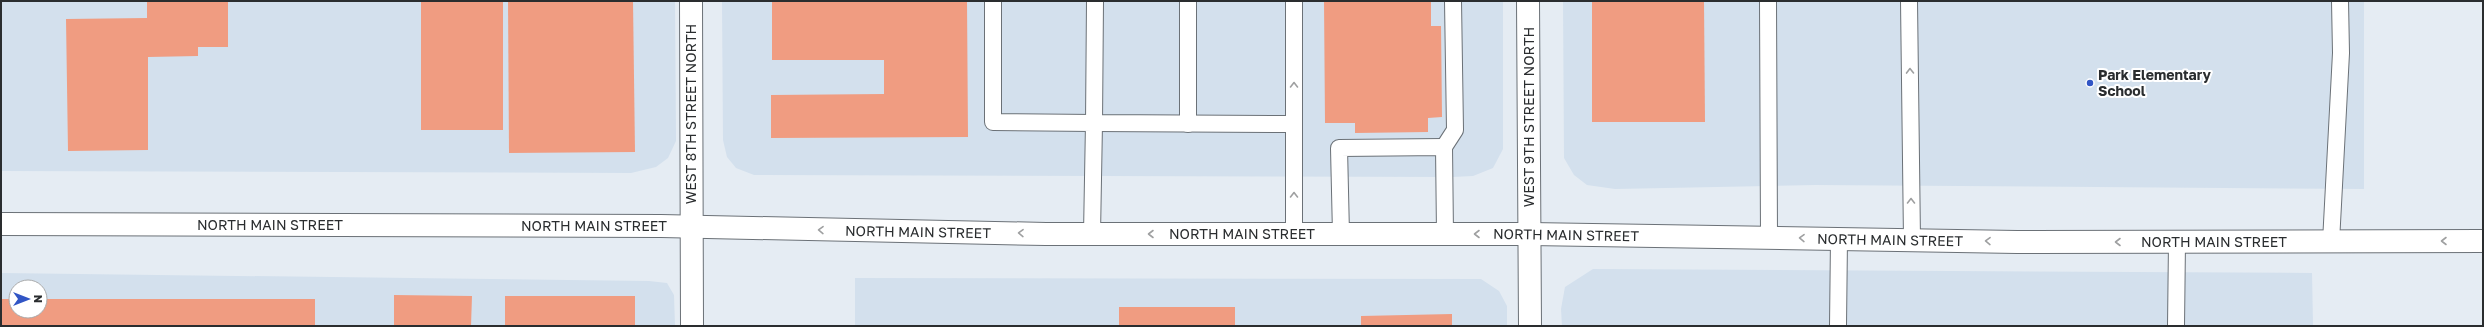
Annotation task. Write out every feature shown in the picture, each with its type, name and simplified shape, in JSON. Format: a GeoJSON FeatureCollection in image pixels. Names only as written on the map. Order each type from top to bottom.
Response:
{"type":"FeatureCollection","features":[{"type":"Feature","properties":{"kind":"street","name":"WEST 8TH STREET NORTH"},"geometry":{"type":"LineString","coordinates":[[691,1],[692,326]]}},
{"type":"Feature","properties":{"kind":"street","name":"WEST 9TH STREET NORTH"},"geometry":{"type":"LineString","coordinates":[[1528,1],[1530,326]]}},
{"type":"Feature","properties":{"kind":"street","name":"NORTH MAIN STREET"},"geometry":{"type":"LineString","coordinates":[[1,224],[691,227],[1092,234],[1530,234],[1912,240],[2177,242],[2483,241]]}},
{"type":"Feature","properties":{"kind":"lane"},"geometry":{"type":"LineString","coordinates":[[993,1],[993,122],[1294,124]]}},
{"type":"Feature","properties":{"kind":"lane"},"geometry":{"type":"LineString","coordinates":[[1092,234],[1095,1]]}},
{"type":"Feature","properties":{"kind":"lane"},"geometry":{"type":"LineString","coordinates":[[1188,1],[1188,124]]}},
{"type":"Feature","properties":{"kind":"lane"},"geometry":{"type":"LineString","coordinates":[[1294,1],[1294,234]]}},
{"type":"Feature","properties":{"kind":"lane"},"geometry":{"type":"LineString","coordinates":[[1445,234],[1444,147],[1455,130],[1453,1]]}},
{"type":"Feature","properties":{"kind":"lane"},"geometry":{"type":"LineString","coordinates":[[1768,1],[1769,238]]}},
{"type":"Feature","properties":{"kind":"lane"},"geometry":{"type":"LineString","coordinates":[[1909,1],[1912,240]]}},
{"type":"Feature","properties":{"kind":"lane"},"geometry":{"type":"LineString","coordinates":[[2331,242],[2341,53],[2340,1]]}},
{"type":"Feature","properties":{"kind":"lane"},"geometry":{"type":"LineString","coordinates":[[1341,234],[1339,148],[1444,147]]}},
{"type":"Feature","properties":{"kind":"lane"},"geometry":{"type":"LineString","coordinates":[[1838,326],[1839,239]]}},
{"type":"Feature","properties":{"kind":"lane"},"geometry":{"type":"LineString","coordinates":[[2176,326],[2177,242]]}},
{"type":"Feature","properties":{"kind":"shaded area"},"geometry":{"type":"Polygon","coordinates":[[[1,1],[675,1],[676,141],[668,158],[656,167],[631,173],[1,171],[1,1]]]}},
{"type":"Feature","properties":{"kind":"shaded area"},"geometry":{"type":"Polygon","coordinates":[[[722,1],[1503,1],[1503,149],[1493,168],[1473,176],[1452,177],[754,175],[736,168],[727,157],[723,140],[722,1]]]}},
{"type":"Feature","properties":{"kind":"shaded area","name":"Park Elementary School"},"geometry":{"type":"Polygon","coordinates":[[[1563,1],[2364,1],[2364,189],[1815,185],[1615,189],[1587,185],[1574,175],[1564,158],[1563,1]]]}},
{"type":"Feature","properties":{"kind":"shaded area"},"geometry":{"type":"Polygon","coordinates":[[[1593,269],[2312,273],[2313,326],[1562,326],[1561,309],[1565,287],[1593,269]]]}},
{"type":"Feature","properties":{"kind":"shaded area"},"geometry":{"type":"Polygon","coordinates":[[[1,273],[649,281],[667,283],[674,295],[675,326],[1,326],[1,273]]]}},
{"type":"Feature","properties":{"kind":"shaded area"},"geometry":{"type":"Polygon","coordinates":[[[855,278],[1481,279],[1499,291],[1507,306],[1507,326],[855,326],[855,278]]]}},
{"type":"Feature","properties":{"kind":"building"},"geometry":{"type":"Polygon","coordinates":[[[147,1],[228,1],[228,47],[198,47],[198,56],[148,57],[148,150],[68,151],[66,19],[147,18],[147,1]]]}},
{"type":"Feature","properties":{"kind":"building"},"geometry":{"type":"Polygon","coordinates":[[[421,1],[503,1],[503,130],[421,130],[421,1]]]}},
{"type":"Feature","properties":{"kind":"building"},"geometry":{"type":"Polygon","coordinates":[[[508,1],[633,1],[635,152],[509,153],[508,1]]]}},
{"type":"Feature","properties":{"kind":"building"},"geometry":{"type":"Polygon","coordinates":[[[772,1],[967,1],[968,137],[771,138],[771,95],[884,94],[884,60],[772,60],[772,1]]]}},
{"type":"Feature","properties":{"kind":"building"},"geometry":{"type":"Polygon","coordinates":[[[1324,1],[1431,1],[1431,26],[1441,26],[1442,117],[1428,118],[1428,132],[1355,133],[1355,123],[1325,123],[1324,1]]]}},
{"type":"Feature","properties":{"kind":"building"},"geometry":{"type":"Polygon","coordinates":[[[1592,1],[1704,1],[1705,122],[1592,122],[1592,1]]]}},
{"type":"Feature","properties":{"kind":"building"},"geometry":{"type":"Polygon","coordinates":[[[394,295],[472,296],[471,326],[394,326],[394,295]]]}},
{"type":"Feature","properties":{"kind":"building"},"geometry":{"type":"Polygon","coordinates":[[[505,296],[635,296],[635,326],[505,326],[505,296]]]}},
{"type":"Feature","properties":{"kind":"building"},"geometry":{"type":"Polygon","coordinates":[[[1,299],[8,299],[8,319],[48,319],[48,299],[315,299],[315,326],[1,326],[1,299]]]}},
{"type":"Feature","properties":{"kind":"building"},"geometry":{"type":"Polygon","coordinates":[[[1119,307],[1235,307],[1235,326],[1119,326],[1119,307]]]}},
{"type":"Feature","properties":{"kind":"building"},"geometry":{"type":"Polygon","coordinates":[[[1452,314],[1452,326],[1361,326],[1361,316],[1452,314]]]}},
{"type":"Feature","properties":{"kind":"place","name":"Park Elementary School"},"geometry":{"type":"Point","coordinates":[2090,83]}}]}
